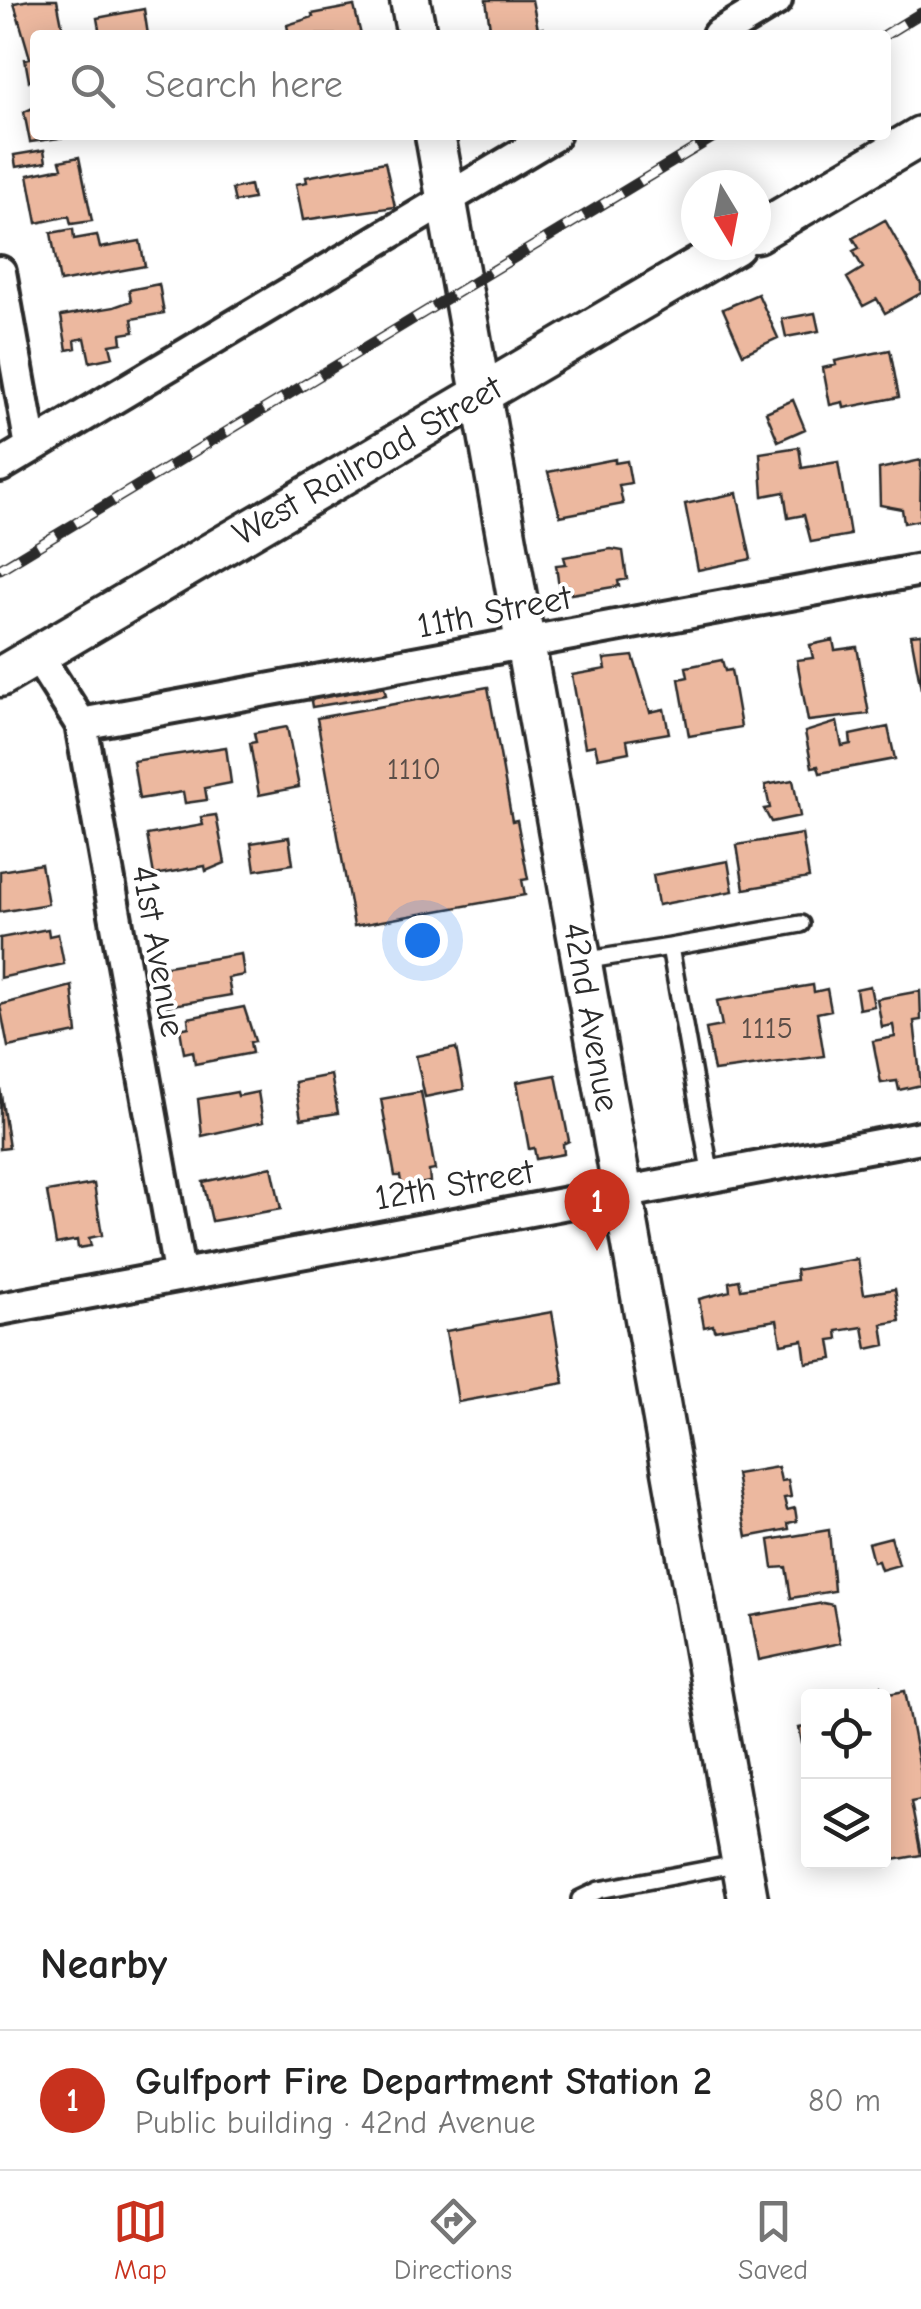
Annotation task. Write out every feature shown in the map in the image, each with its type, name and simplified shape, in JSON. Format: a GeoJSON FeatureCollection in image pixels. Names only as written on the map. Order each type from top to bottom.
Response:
{"type":"FeatureCollection","features":[{"type":"Feature","properties":{"kind":"street"},"geometry":{"type":"LineString","coordinates":[[410,0],[416,30]]}},
{"type":"Feature","properties":{"kind":"street"},"geometry":{"type":"LineString","coordinates":[[726,30],[776,0]]}},
{"type":"Feature","properties":{"kind":"street"},"geometry":{"type":"LineString","coordinates":[[771,223],[921,136]]}},
{"type":"Feature","properties":{"kind":"street","name":"42nd Avenue"},"geometry":{"type":"LineString","coordinates":[[436,140],[744,1881]]}},
{"type":"Feature","properties":{"kind":"street"},"geometry":{"type":"LineString","coordinates":[[0,466],[546,140]]}},
{"type":"Feature","properties":{"kind":"street","name":"West Railroad Street"},"geometry":{"type":"LineString","coordinates":[[0,677],[709,260]]}},
{"type":"Feature","properties":{"kind":"street"},"geometry":{"type":"LineString","coordinates":[[0,272],[6,349],[31,447]]}},
{"type":"Feature","properties":{"kind":"street","name":"11th Street"},"geometry":{"type":"LineString","coordinates":[[81,724],[921,570]]}},
{"type":"Feature","properties":{"kind":"street","name":"41st Avenue"},"geometry":{"type":"LineString","coordinates":[[37,655],[81,724],[179,1272]]}},
{"type":"Feature","properties":{"kind":"street","name":"12th Street"},"geometry":{"type":"LineString","coordinates":[[0,1308],[921,1137]]}},
{"type":"Feature","properties":{"kind":"lane"},"geometry":{"type":"LineString","coordinates":[[582,961],[801,924]]}},
{"type":"Feature","properties":{"kind":"lane"},"geometry":{"type":"LineString","coordinates":[[670,947],[711,1176]]}},
{"type":"Feature","properties":{"kind":"lane"},"geometry":{"type":"LineString","coordinates":[[580,1899],[599,1890],[744,1881]]}},
{"type":"Feature","properties":{"kind":"building"},"geometry":{"type":"Polygon","coordinates":[[[57,0],[63,30],[30,30],[30,58],[14,3],[57,0]]]}},
{"type":"Feature","properties":{"kind":"building"},"geometry":{"type":"Polygon","coordinates":[[[486,0],[532,0],[538,29],[543,30],[490,30],[486,0]]]}},
{"type":"Feature","properties":{"kind":"building"},"geometry":{"type":"Polygon","coordinates":[[[354,6],[360,30],[288,30],[287,25],[313,17],[312,14],[354,6]]]}},
{"type":"Feature","properties":{"kind":"building"},"geometry":{"type":"Polygon","coordinates":[[[144,9],[147,30],[99,30],[97,18],[144,9]]]}},
{"type":"Feature","properties":{"kind":"building"},"geometry":{"type":"Polygon","coordinates":[[[30,58],[30,81],[29,81],[25,59],[30,58]]]}},
{"type":"Feature","properties":{"kind":"building"},"geometry":{"type":"Polygon","coordinates":[[[30,109],[30,140],[45,140],[30,142],[24,112],[30,109]]]}},
{"type":"Feature","properties":{"kind":"building"},"geometry":{"type":"Polygon","coordinates":[[[44,150],[46,162],[16,167],[14,155],[44,150]]]}},
{"type":"Feature","properties":{"kind":"building"},"geometry":{"type":"Polygon","coordinates":[[[79,157],[92,221],[71,224],[69,216],[37,223],[28,175],[62,168],[60,161],[79,157]]]}},
{"type":"Feature","properties":{"kind":"building"},"geometry":{"type":"Polygon","coordinates":[[[385,162],[395,207],[303,220],[296,184],[307,182],[306,177],[385,162]]]}},
{"type":"Feature","properties":{"kind":"building"},"geometry":{"type":"Polygon","coordinates":[[[250,185],[253,199],[235,202],[232,189],[250,185]]]}},
{"type":"Feature","properties":{"kind":"building"},"geometry":{"type":"Polygon","coordinates":[[[885,220],[921,284],[921,293],[885,313],[877,299],[863,306],[847,278],[863,268],[853,251],[859,248],[853,238],[885,220]]]}},
{"type":"Feature","properties":{"kind":"building"},"geometry":{"type":"Polygon","coordinates":[[[73,229],[74,239],[97,235],[100,248],[140,241],[145,266],[60,282],[51,233],[73,229]]]}},
{"type":"Feature","properties":{"kind":"building"},"geometry":{"type":"Polygon","coordinates":[[[159,284],[164,313],[132,319],[134,332],[121,334],[122,343],[110,345],[113,357],[90,362],[85,338],[75,340],[76,348],[67,350],[61,316],[114,307],[131,301],[129,290],[159,284]]]}},
{"type":"Feature","properties":{"kind":"building"},"geometry":{"type":"Polygon","coordinates":[[[758,294],[778,338],[743,354],[723,309],[758,294]]]}},
{"type":"Feature","properties":{"kind":"building"},"geometry":{"type":"Polygon","coordinates":[[[815,313],[819,331],[786,337],[782,319],[815,313]]]}},
{"type":"Feature","properties":{"kind":"building"},"geometry":{"type":"Polygon","coordinates":[[[890,350],[899,397],[844,408],[843,402],[830,405],[823,368],[836,365],[835,361],[890,350]]]}},
{"type":"Feature","properties":{"kind":"building"},"geometry":{"type":"Polygon","coordinates":[[[793,400],[805,429],[778,441],[766,412],[793,400]]]}},
{"type":"Feature","properties":{"kind":"building"},"geometry":{"type":"Polygon","coordinates":[[[799,447],[802,468],[838,462],[850,535],[811,542],[804,515],[788,518],[784,492],[763,496],[760,453],[799,447]]]}},
{"type":"Feature","properties":{"kind":"building"},"geometry":{"type":"Polygon","coordinates":[[[615,459],[615,463],[627,461],[631,483],[619,485],[623,504],[560,516],[548,472],[615,459]]]}},
{"type":"Feature","properties":{"kind":"building"},"geometry":{"type":"Polygon","coordinates":[[[921,460],[920,520],[904,523],[902,509],[880,505],[879,469],[921,460]]]}},
{"type":"Feature","properties":{"kind":"building"},"geometry":{"type":"Polygon","coordinates":[[[737,493],[751,559],[698,570],[685,504],[737,493]]]}},
{"type":"Feature","properties":{"kind":"building"},"geometry":{"type":"Polygon","coordinates":[[[611,549],[623,551],[627,579],[618,581],[619,586],[571,594],[569,586],[559,588],[556,565],[566,564],[564,557],[611,549]]]}},
{"type":"Feature","properties":{"kind":"building"},"geometry":{"type":"Polygon","coordinates":[[[921,634],[921,689],[911,635],[921,634]]]}},
{"type":"Feature","properties":{"kind":"building"},"geometry":{"type":"Polygon","coordinates":[[[833,640],[835,650],[857,647],[869,714],[808,721],[797,660],[813,658],[810,645],[833,640]]]}},
{"type":"Feature","properties":{"kind":"building"},"geometry":{"type":"Polygon","coordinates":[[[633,656],[650,712],[664,709],[669,733],[627,740],[629,752],[598,758],[595,745],[585,747],[572,675],[606,669],[604,659],[633,656]]]}},
{"type":"Feature","properties":{"kind":"building"},"geometry":{"type":"Polygon","coordinates":[[[722,660],[725,671],[731,670],[741,727],[689,736],[679,679],[688,677],[686,667],[722,660]]]}},
{"type":"Feature","properties":{"kind":"building"},"geometry":{"type":"Polygon","coordinates":[[[383,683],[386,695],[312,707],[310,695],[383,683]]]}},
{"type":"Feature","properties":{"kind":"building"},"geometry":{"type":"Polygon","coordinates":[[[488,687],[512,821],[517,820],[528,879],[522,880],[525,895],[354,926],[317,718],[488,687]]]}},
{"type":"Feature","properties":{"kind":"building"},"geometry":{"type":"Polygon","coordinates":[[[837,722],[842,746],[851,744],[850,735],[888,727],[895,759],[820,773],[818,766],[812,767],[805,732],[837,722]]]}},
{"type":"Feature","properties":{"kind":"building"},"geometry":{"type":"Polygon","coordinates":[[[287,727],[299,787],[259,795],[250,743],[256,742],[254,733],[287,727]]]}},
{"type":"Feature","properties":{"kind":"building"},"geometry":{"type":"Polygon","coordinates":[[[226,747],[231,783],[205,788],[207,800],[185,803],[183,792],[139,799],[133,761],[226,747]]]}},
{"type":"Feature","properties":{"kind":"building"},"geometry":{"type":"Polygon","coordinates":[[[793,780],[800,816],[771,822],[764,809],[770,808],[765,785],[793,780]]]}},
{"type":"Feature","properties":{"kind":"building"},"geometry":{"type":"Polygon","coordinates":[[[216,815],[225,863],[206,871],[205,866],[154,875],[147,835],[203,825],[201,817],[216,815]]]}},
{"type":"Feature","properties":{"kind":"building"},"geometry":{"type":"Polygon","coordinates":[[[802,834],[809,878],[744,889],[737,845],[802,834]]]}},
{"type":"Feature","properties":{"kind":"building"},"geometry":{"type":"Polygon","coordinates":[[[289,837],[293,864],[255,870],[251,843],[289,837]]]}},
{"type":"Feature","properties":{"kind":"building"},"geometry":{"type":"Polygon","coordinates":[[[728,861],[733,891],[658,905],[653,875],[728,861]]]}},
{"type":"Feature","properties":{"kind":"building"},"geometry":{"type":"Polygon","coordinates":[[[41,864],[48,904],[0,912],[0,871],[41,864]]]}},
{"type":"Feature","properties":{"kind":"building"},"geometry":{"type":"Polygon","coordinates":[[[48,929],[49,936],[58,934],[64,964],[0,978],[0,938],[48,929]]]}},
{"type":"Feature","properties":{"kind":"building"},"geometry":{"type":"Polygon","coordinates":[[[241,954],[244,975],[228,978],[231,995],[167,1006],[161,967],[241,954]]]}},
{"type":"Feature","properties":{"kind":"building"},"geometry":{"type":"Polygon","coordinates":[[[813,985],[814,992],[827,989],[831,1010],[817,1013],[824,1056],[714,1071],[706,1029],[722,1026],[717,1001],[813,985]]]}},
{"type":"Feature","properties":{"kind":"building"},"geometry":{"type":"Polygon","coordinates":[[[72,986],[77,1033],[8,1047],[0,1005],[72,986]]]}},
{"type":"Feature","properties":{"kind":"building"},"geometry":{"type":"Polygon","coordinates":[[[870,986],[874,1006],[859,1009],[856,989],[870,986]]]}},
{"type":"Feature","properties":{"kind":"building"},"geometry":{"type":"Polygon","coordinates":[[[920,991],[921,1020],[914,1021],[921,1085],[899,1090],[897,1081],[881,1083],[873,1041],[895,1037],[893,1025],[882,1027],[877,999],[920,991]]]}},
{"type":"Feature","properties":{"kind":"building"},"geometry":{"type":"Polygon","coordinates":[[[244,1007],[255,1041],[250,1042],[252,1053],[195,1064],[193,1051],[184,1053],[180,1029],[189,1027],[188,1018],[244,1007]]]}},
{"type":"Feature","properties":{"kind":"building"},"geometry":{"type":"Polygon","coordinates":[[[456,1048],[464,1089],[425,1097],[416,1056],[456,1048]]]}},
{"type":"Feature","properties":{"kind":"building"},"geometry":{"type":"Polygon","coordinates":[[[331,1075],[338,1113],[301,1119],[295,1082],[331,1075]]]}},
{"type":"Feature","properties":{"kind":"building"},"geometry":{"type":"Polygon","coordinates":[[[556,1075],[569,1141],[563,1144],[564,1154],[536,1159],[534,1148],[529,1149],[517,1082],[556,1075]]]}},
{"type":"Feature","properties":{"kind":"building"},"geometry":{"type":"Polygon","coordinates":[[[0,1088],[9,1148],[0,1149],[0,1088]]]}},
{"type":"Feature","properties":{"kind":"building"},"geometry":{"type":"Polygon","coordinates":[[[237,1092],[238,1096],[258,1092],[263,1122],[202,1136],[198,1099],[237,1092]]]}},
{"type":"Feature","properties":{"kind":"building"},"geometry":{"type":"Polygon","coordinates":[[[421,1092],[435,1170],[429,1171],[430,1182],[402,1187],[400,1176],[395,1176],[381,1099],[421,1092]]]}},
{"type":"Feature","properties":{"kind":"building"},"geometry":{"type":"Polygon","coordinates":[[[272,1167],[281,1209],[212,1221],[203,1182],[272,1167]]]}},
{"type":"Feature","properties":{"kind":"building"},"geometry":{"type":"Polygon","coordinates":[[[94,1184],[102,1235],[89,1238],[91,1246],[78,1248],[77,1240],[56,1244],[47,1192],[94,1184]]]}},
{"type":"Feature","properties":{"kind":"building"},"geometry":{"type":"Polygon","coordinates":[[[858,1259],[864,1294],[895,1289],[900,1321],[882,1324],[885,1345],[867,1349],[863,1327],[837,1331],[838,1339],[830,1340],[833,1359],[806,1363],[803,1340],[781,1344],[777,1320],[714,1330],[713,1325],[704,1327],[699,1299],[730,1291],[729,1282],[739,1280],[741,1289],[797,1280],[796,1270],[858,1259]]]}},
{"type":"Feature","properties":{"kind":"building"},"geometry":{"type":"Polygon","coordinates":[[[552,1312],[564,1383],[458,1402],[446,1331],[552,1312]]]}},
{"type":"Feature","properties":{"kind":"building"},"geometry":{"type":"Polygon","coordinates":[[[778,1467],[781,1481],[788,1480],[791,1497],[784,1498],[787,1510],[795,1508],[797,1521],[788,1523],[789,1529],[747,1537],[736,1474],[778,1467]]]}},
{"type":"Feature","properties":{"kind":"building"},"geometry":{"type":"Polygon","coordinates":[[[829,1530],[834,1591],[791,1598],[786,1567],[773,1568],[769,1540],[829,1530]]]}},
{"type":"Feature","properties":{"kind":"building"},"geometry":{"type":"Polygon","coordinates":[[[891,1537],[899,1565],[881,1570],[878,1561],[873,1562],[868,1543],[891,1537]]]}},
{"type":"Feature","properties":{"kind":"building"},"geometry":{"type":"Polygon","coordinates":[[[823,1603],[833,1605],[840,1643],[759,1660],[751,1616],[823,1603]]]}},
{"type":"Feature","properties":{"kind":"building"},"geometry":{"type":"Polygon","coordinates":[[[905,1691],[921,1774],[921,1800],[911,1802],[921,1855],[891,1860],[891,1694],[905,1691]]]}},
{"type":"Feature","properties":{"kind":"railway"},"geometry":{"type":"LineString","coordinates":[[891,31],[921,13]]}},
{"type":"Feature","properties":{"kind":"railway"},"geometry":{"type":"LineString","coordinates":[[0,569],[709,140]]}},
{"type":"Feature","properties":{"kind":"place","name":"Gulfport Fire Department Station 2"},"geometry":{"type":"Point","coordinates":[597,1251]}}]}
